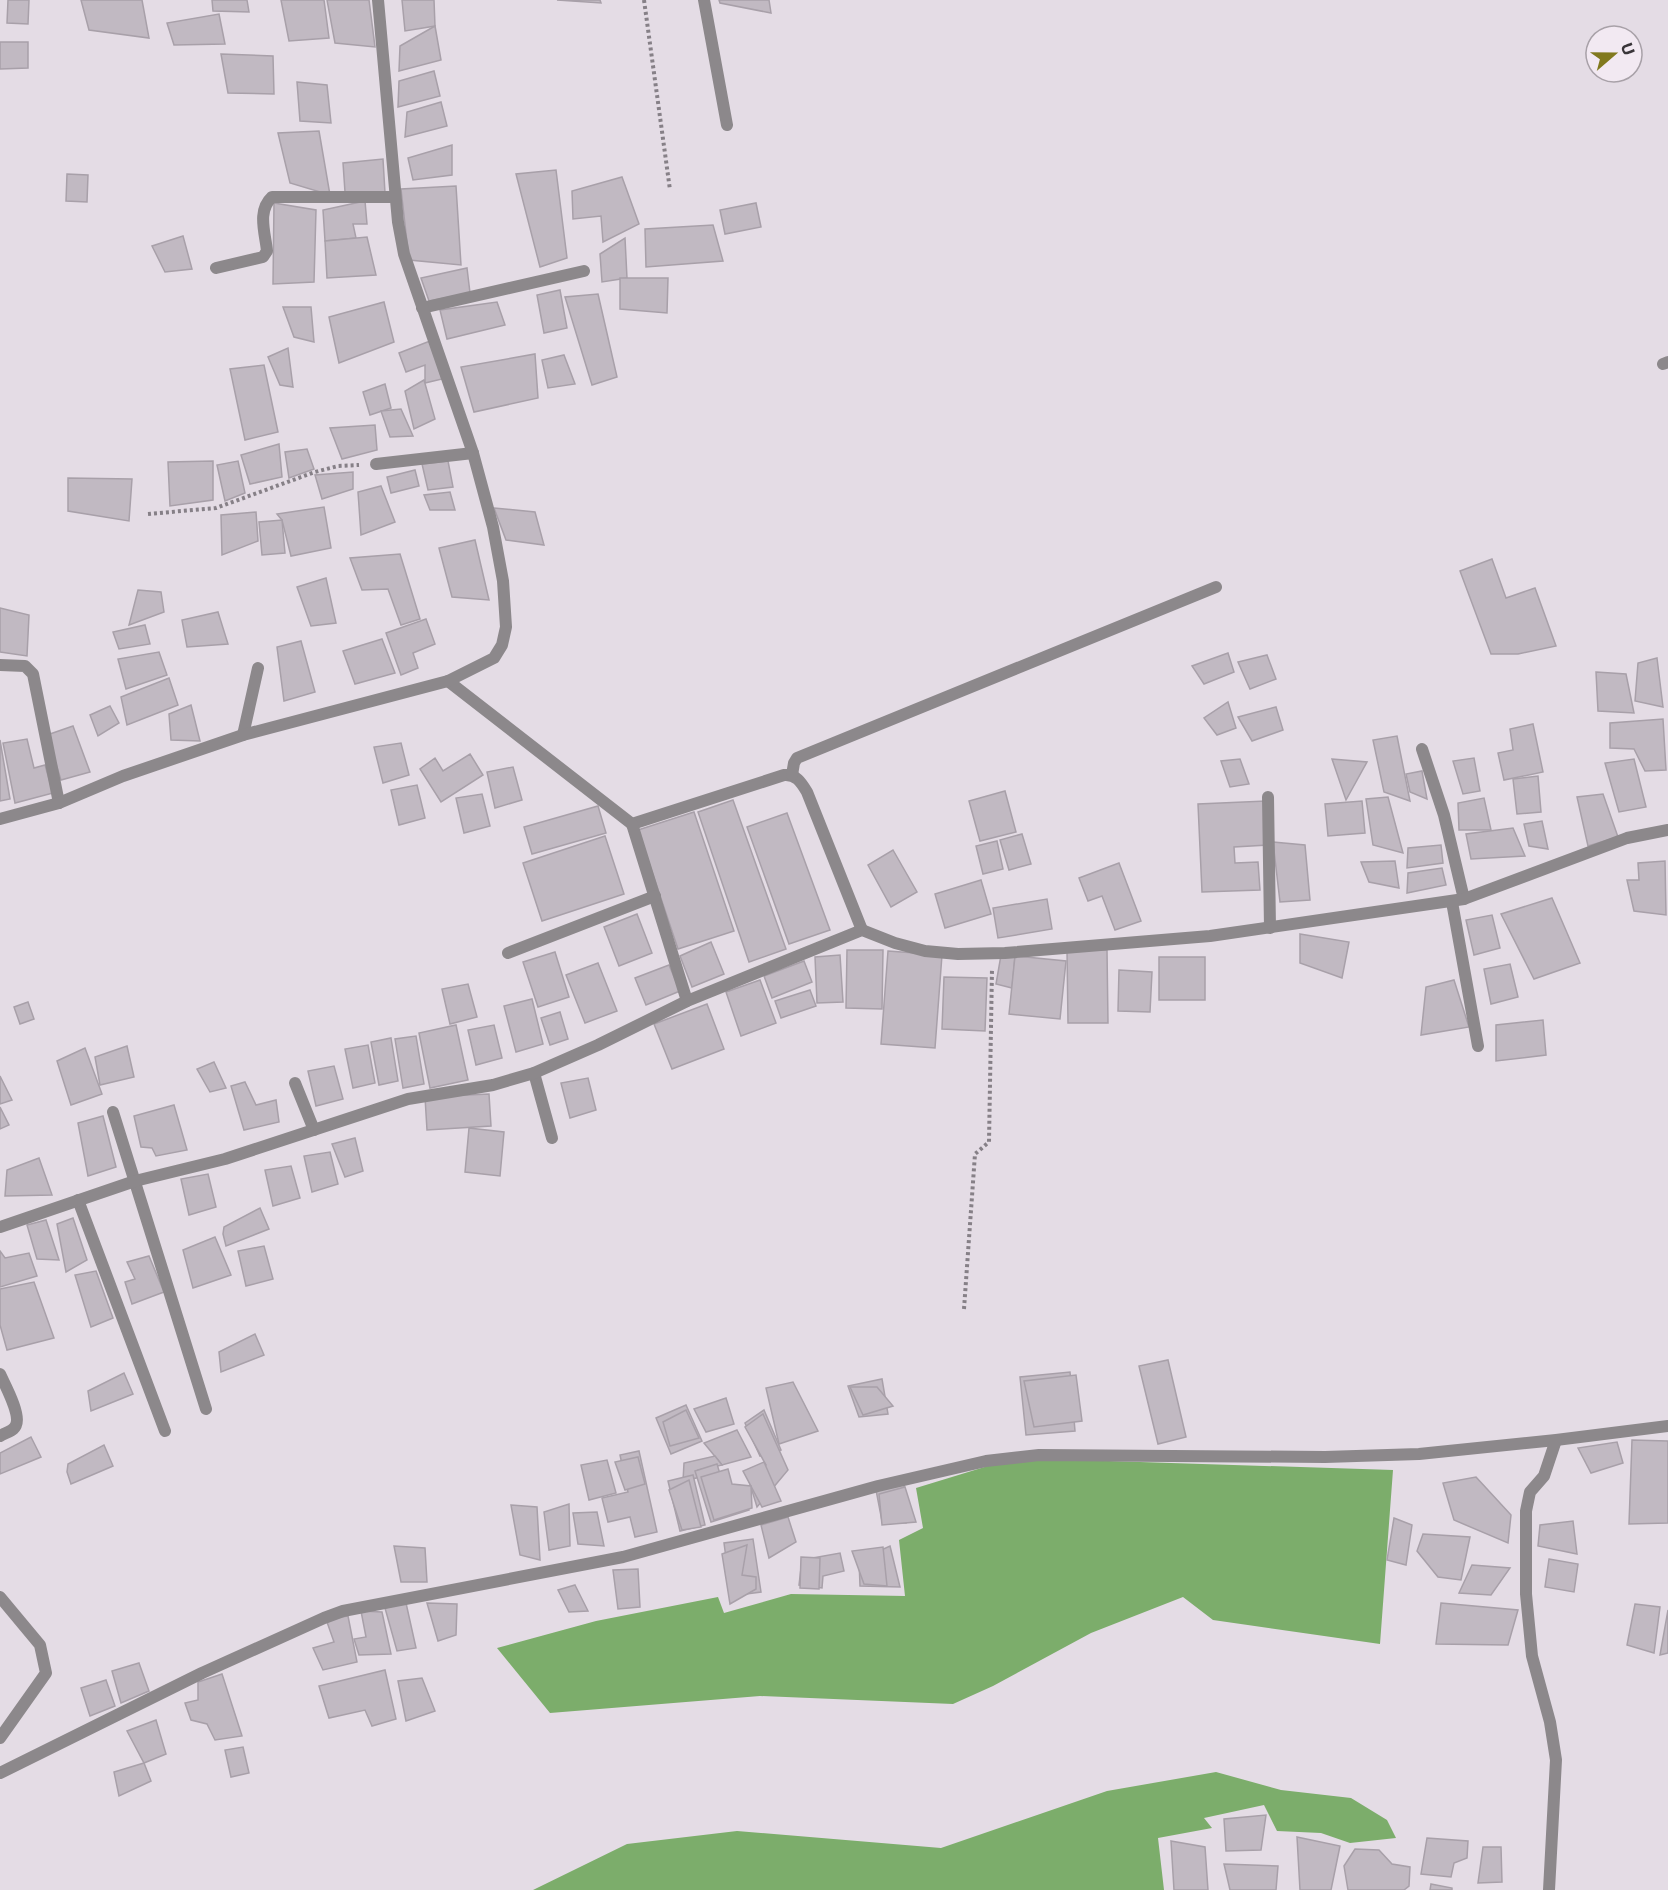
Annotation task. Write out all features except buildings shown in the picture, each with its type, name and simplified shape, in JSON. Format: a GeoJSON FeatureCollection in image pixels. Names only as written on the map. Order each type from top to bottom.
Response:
{"type":"FeatureCollection","features":[{"type":"Feature","properties":{"kind":"street"},"geometry":{"type":"LineString","coordinates":[[0,819],[59,803],[123,776],[243,735],[448,681],[494,658],[502,645],[506,627],[503,581],[493,528],[473,453],[404,254],[395,197],[378,0]]}},
{"type":"Feature","properties":{"kind":"street"},"geometry":{"type":"LineString","coordinates":[[704,0],[727,125]]}},
{"type":"Feature","properties":{"kind":"street"},"geometry":{"type":"LineString","coordinates":[[216,268],[263,257],[267,251],[262,215],[265,204],[272,197],[395,197]]}},
{"type":"Feature","properties":{"kind":"street"},"geometry":{"type":"LineString","coordinates":[[422,308],[584,271]]}},
{"type":"Feature","properties":{"kind":"street"},"geometry":{"type":"LineString","coordinates":[[376,464],[473,453]]}},
{"type":"Feature","properties":{"kind":"street"},"geometry":{"type":"LineString","coordinates":[[792,775],[797,758],[1216,587]]}},
{"type":"Feature","properties":{"kind":"street"},"geometry":{"type":"LineString","coordinates":[[0,665],[25,666],[33,674],[59,803]]}},
{"type":"Feature","properties":{"kind":"street"},"geometry":{"type":"LineString","coordinates":[[243,735],[258,668]]}},
{"type":"Feature","properties":{"kind":"street"},"geometry":{"type":"LineString","coordinates":[[448,681],[632,824],[687,1001]]}},
{"type":"Feature","properties":{"kind":"street"},"geometry":{"type":"LineString","coordinates":[[1422,749],[1444,815],[1478,1046]]}},
{"type":"Feature","properties":{"kind":"street"},"geometry":{"type":"LineString","coordinates":[[632,824],[784,775],[792,775],[800,781],[807,792],[862,930]]}},
{"type":"Feature","properties":{"kind":"street"},"geometry":{"type":"LineString","coordinates":[[1268,797],[1270,928]]}},
{"type":"Feature","properties":{"kind":"street"},"geometry":{"type":"LineString","coordinates":[[0,1227],[135,1181],[225,1159],[408,1099],[493,1085],[534,1073],[598,1045],[687,1001],[862,930],[895,943],[925,951],[958,954],[1210,936],[1458,901],[1627,838],[1668,830]]}},
{"type":"Feature","properties":{"kind":"street"},"geometry":{"type":"LineString","coordinates":[[508,954],[655,896]]}},
{"type":"Feature","properties":{"kind":"street"},"geometry":{"type":"LineString","coordinates":[[534,1073],[552,1138]]}},
{"type":"Feature","properties":{"kind":"street"},"geometry":{"type":"LineString","coordinates":[[295,1083],[314,1130]]}},
{"type":"Feature","properties":{"kind":"street"},"geometry":{"type":"LineString","coordinates":[[113,1112],[206,1409]]}},
{"type":"Feature","properties":{"kind":"street"},"geometry":{"type":"LineString","coordinates":[[78,1200],[165,1431]]}},
{"type":"Feature","properties":{"kind":"street"},"geometry":{"type":"LineString","coordinates":[[0,1374],[17,1418],[16,1426],[0,1436]]}},
{"type":"Feature","properties":{"kind":"street"},"geometry":{"type":"LineString","coordinates":[[0,1773],[202,1673],[343,1611],[623,1557],[878,1486],[986,1461],[1039,1455],[1325,1457],[1419,1454],[1668,1426]]}},
{"type":"Feature","properties":{"kind":"street"},"geometry":{"type":"LineString","coordinates":[[1549,1890],[1556,1760],[1550,1722],[1532,1656],[1526,1594],[1526,1511],[1530,1492],[1544,1476],[1556,1440]]}},
{"type":"Feature","properties":{"kind":"street"},"geometry":{"type":"LineString","coordinates":[[0,1597],[40,1645],[46,1673],[0,1738]]}},
{"type":"Feature","properties":{"kind":"path"},"geometry":{"type":"LineString","coordinates":[[644,0],[670,190]]}},
{"type":"Feature","properties":{"kind":"path"},"geometry":{"type":"LineString","coordinates":[[148,514],[216,508],[315,472],[338,466],[376,464]]}},
{"type":"Feature","properties":{"kind":"path"},"geometry":{"type":"LineString","coordinates":[[964,1310],[975,1154],[989,1142],[993,953]]}},
{"type":"Feature","properties":{"kind":"green space"},"geometry":{"type":"Polygon","coordinates":[[[1014,1458],[1393,1470],[1380,1644],[1213,1620],[1183,1597],[1091,1633],[993,1686],[953,1704],[760,1696],[550,1713],[497,1648],[596,1621],[718,1597],[724,1613],[791,1594],[905,1596],[899,1540],[923,1528],[916,1488],[1014,1458]]]}},
{"type":"Feature","properties":{"kind":"green space"},"geometry":{"type":"Polygon","coordinates":[[[1216,1772],[1281,1790],[1351,1798],[1387,1820],[1396,1838],[1350,1843],[1321,1833],[1277,1831],[1264,1805],[1204,1818],[1212,1828],[1158,1838],[1164,1890],[533,1890],[627,1844],[737,1831],[941,1848],[1107,1791],[1216,1772]]]}}]}
